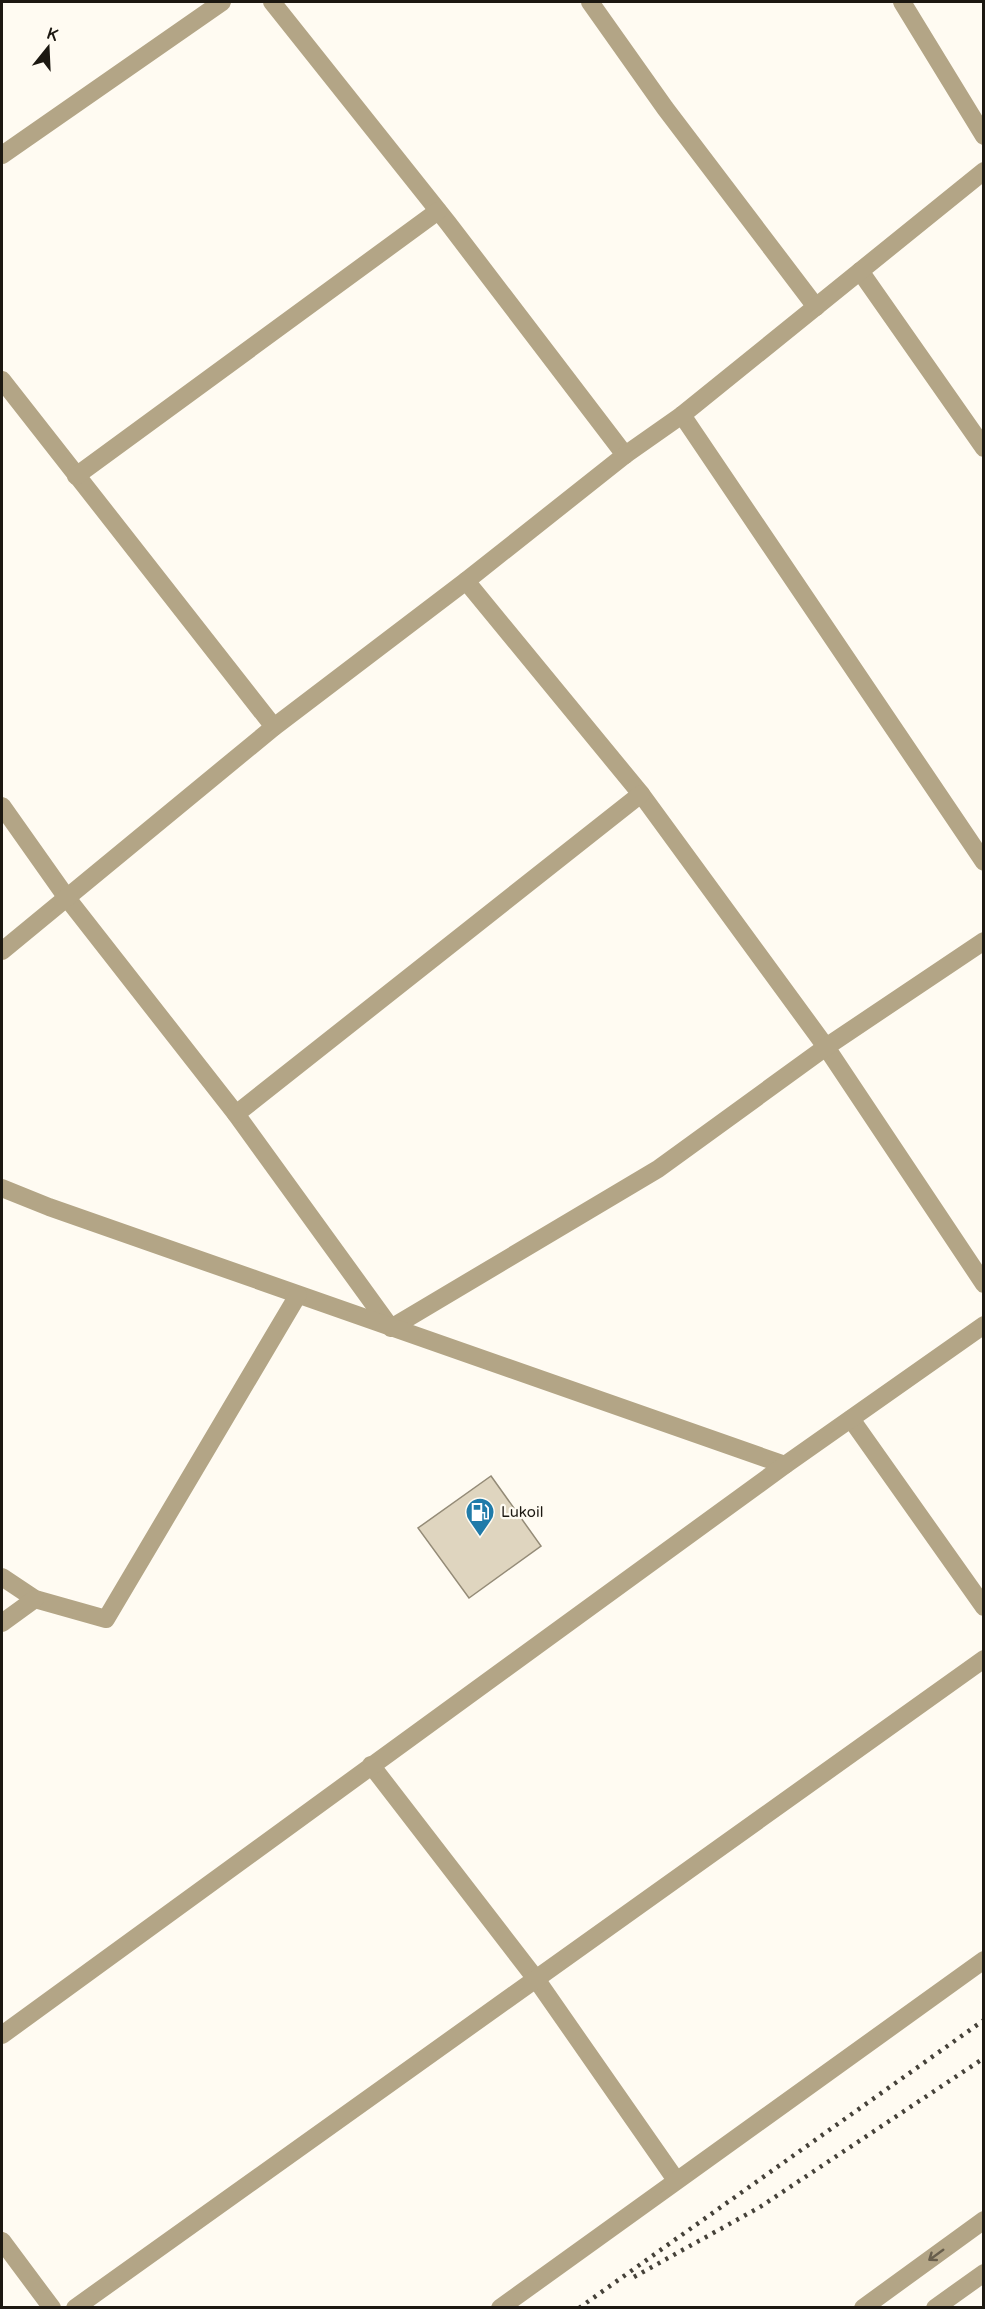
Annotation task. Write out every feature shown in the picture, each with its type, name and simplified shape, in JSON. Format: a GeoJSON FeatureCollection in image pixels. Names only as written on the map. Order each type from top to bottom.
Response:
{"type":"FeatureCollection","features":[{"type":"Feature","properties":{"kind":"street"},"geometry":{"type":"LineString","coordinates":[[2,155],[222,2]]}},
{"type":"Feature","properties":{"kind":"street"},"geometry":{"type":"LineString","coordinates":[[272,2],[438,211],[624,455]]}},
{"type":"Feature","properties":{"kind":"street"},"geometry":{"type":"LineString","coordinates":[[590,2],[665,108],[816,307]]}},
{"type":"Feature","properties":{"kind":"street"},"geometry":{"type":"LineString","coordinates":[[902,2],[984,136]]}},
{"type":"Feature","properties":{"kind":"street"},"geometry":{"type":"LineString","coordinates":[[2,951],[274,727],[466,581],[624,455],[682,415],[984,171]]}},
{"type":"Feature","properties":{"kind":"street"},"geometry":{"type":"LineString","coordinates":[[76,476],[438,211]]}},
{"type":"Feature","properties":{"kind":"street"},"geometry":{"type":"LineString","coordinates":[[860,271],[984,448]]}},
{"type":"Feature","properties":{"kind":"street"},"geometry":{"type":"LineString","coordinates":[[2,380],[274,727]]}},
{"type":"Feature","properties":{"kind":"street"},"geometry":{"type":"LineString","coordinates":[[682,415],[984,862]]}},
{"type":"Feature","properties":{"kind":"street"},"geometry":{"type":"LineString","coordinates":[[466,581],[641,794],[826,1047],[984,1284]]}},
{"type":"Feature","properties":{"kind":"street"},"geometry":{"type":"LineString","coordinates":[[236,1114],[641,794]]}},
{"type":"Feature","properties":{"kind":"street"},"geometry":{"type":"LineString","coordinates":[[2,806],[67,898],[236,1114],[391,1328]]}},
{"type":"Feature","properties":{"kind":"street"},"geometry":{"type":"LineString","coordinates":[[391,1328],[658,1168],[826,1047],[984,941]]}},
{"type":"Feature","properties":{"kind":"street"},"geometry":{"type":"LineString","coordinates":[[2,1188],[49,1208],[785,1465]]}},
{"type":"Feature","properties":{"kind":"street"},"geometry":{"type":"LineString","coordinates":[[2,1577],[35,1599],[106,1619],[298,1295]]}},
{"type":"Feature","properties":{"kind":"street"},"geometry":{"type":"LineString","coordinates":[[2,2035],[785,1465],[984,1325]]}},
{"type":"Feature","properties":{"kind":"street"},"geometry":{"type":"LineString","coordinates":[[850,1419],[984,1606]]}},
{"type":"Feature","properties":{"kind":"street"},"geometry":{"type":"LineString","coordinates":[[2,1623],[35,1599]]}},
{"type":"Feature","properties":{"kind":"street"},"geometry":{"type":"LineString","coordinates":[[75,2307],[984,1659]]}},
{"type":"Feature","properties":{"kind":"street"},"geometry":{"type":"LineString","coordinates":[[371,1765],[536,1979],[676,2180]]}},
{"type":"Feature","properties":{"kind":"street"},"geometry":{"type":"LineString","coordinates":[[500,2307],[984,1959]]}},
{"type":"Feature","properties":{"kind":"street"},"geometry":{"type":"LineString","coordinates":[[863,2307],[984,2220]]}},
{"type":"Feature","properties":{"kind":"street"},"geometry":{"type":"LineString","coordinates":[[2,2241],[52,2307]]}},
{"type":"Feature","properties":{"kind":"street"},"geometry":{"type":"LineString","coordinates":[[935,2307],[984,2273]]}},
{"type":"Feature","properties":{"kind":"building"},"geometry":{"type":"Polygon","coordinates":[[[491,1476],[541,1546],[469,1598],[418,1528],[491,1476]]]}},
{"type":"Feature","properties":{"kind":"railway"},"geometry":{"type":"LineString","coordinates":[[579,2308],[984,2020]]}},
{"type":"Feature","properties":{"kind":"railway"},"geometry":{"type":"LineString","coordinates":[[634,2277],[760,2207],[984,2058]]}},
{"type":"Feature","properties":{"kind":"place","name":"Lukoil"},"geometry":{"type":"Point","coordinates":[480,1538]}}]}
